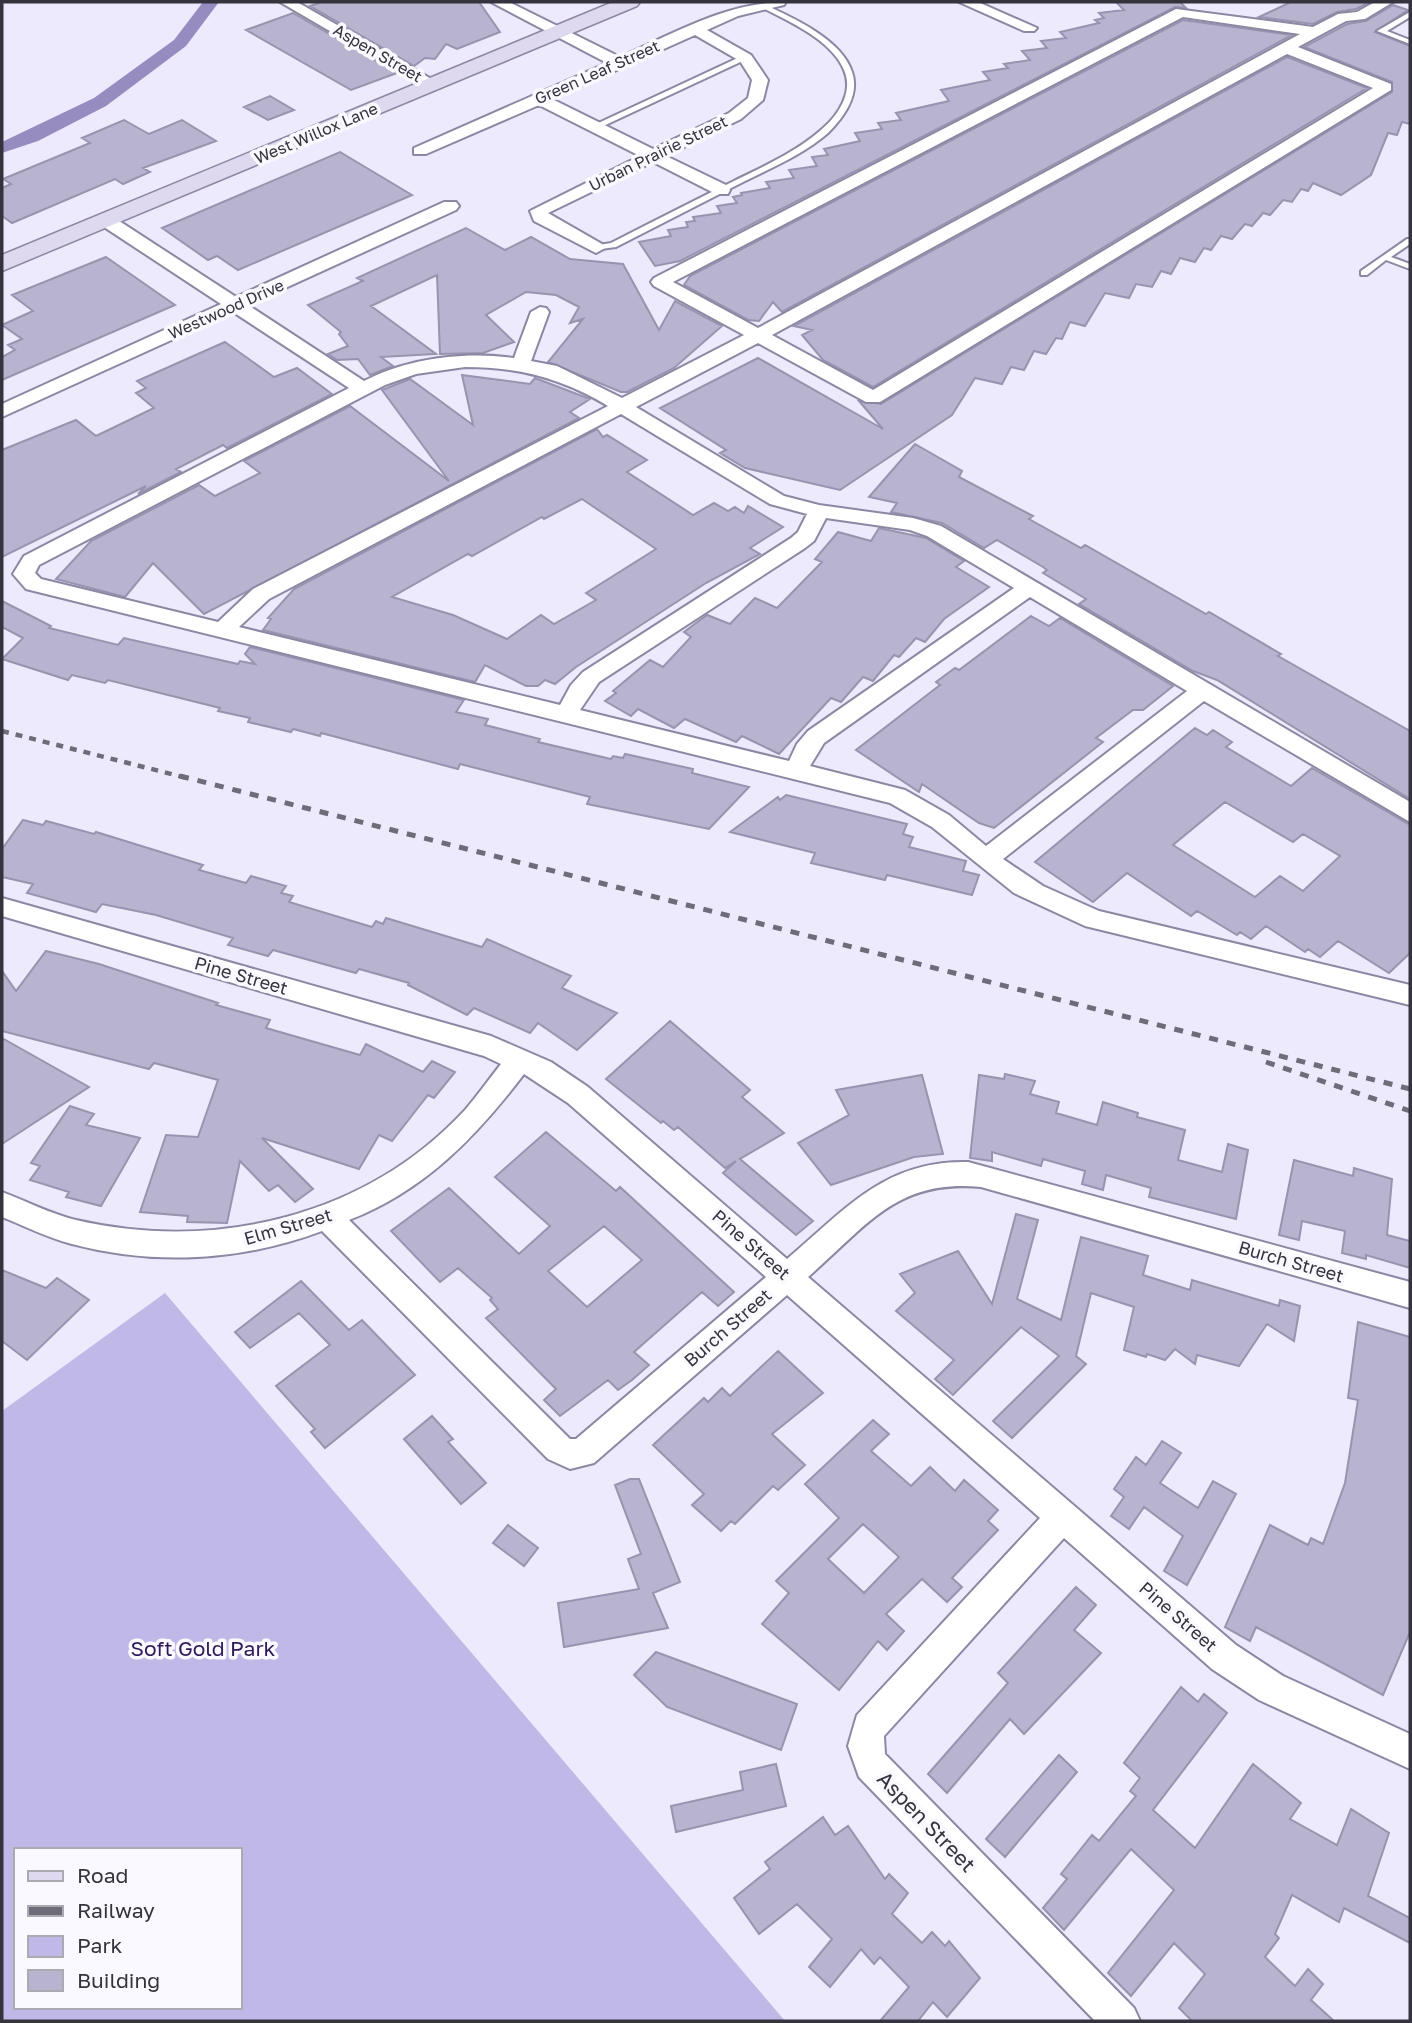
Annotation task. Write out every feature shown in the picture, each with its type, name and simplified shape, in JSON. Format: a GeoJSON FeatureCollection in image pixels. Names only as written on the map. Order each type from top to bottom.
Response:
{"type":"FeatureCollection","features":[{"type":"Feature","properties":{"kind":"main road","name":"West Willox Lane"},"geometry":{"type":"LineString","coordinates":[[3,261],[630,2]]}},
{"type":"Feature","properties":{"kind":"street","name":"Aspen Street"},"geometry":{"type":"LineString","coordinates":[[287,2],[432,84]]}},
{"type":"Feature","properties":{"kind":"street"},"geometry":{"type":"LineString","coordinates":[[498,2],[617,62]]}},
{"type":"Feature","properties":{"kind":"street"},"geometry":{"type":"LineString","coordinates":[[965,2],[1029,28]]}},
{"type":"Feature","properties":{"kind":"street"},"geometry":{"type":"LineString","coordinates":[[1343,17],[1343,9],[1356,2]]}},
{"type":"Feature","properties":{"kind":"street"},"geometry":{"type":"LineString","coordinates":[[223,630],[261,594],[759,335],[1343,17],[1360,16],[1386,2]]}},
{"type":"Feature","properties":{"kind":"street","name":"Green Leaf Street"},"geometry":{"type":"LineString","coordinates":[[420,151],[694,29],[733,13],[771,4]]}},
{"type":"Feature","properties":{"kind":"street"},"geometry":{"type":"LineString","coordinates":[[1286,48],[1385,87],[873,398],[660,282],[1181,12],[1315,32]]}},
{"type":"Feature","properties":{"kind":"street"},"geometry":{"type":"LineString","coordinates":[[694,29],[745,58]]}},
{"type":"Feature","properties":{"kind":"street","name":"Urban Prairie Street"},"geometry":{"type":"LineString","coordinates":[[596,248],[540,217],[539,211],[736,116],[755,100],[760,80],[745,58]]}},
{"type":"Feature","properties":{"kind":"street"},"geometry":{"type":"LineString","coordinates":[[538,98],[722,190]]}},
{"type":"Feature","properties":{"kind":"street","name":"Westwood Drive"},"geometry":{"type":"LineString","coordinates":[[2,411],[450,206]]}},
{"type":"Feature","properties":{"kind":"street"},"geometry":{"type":"LineString","coordinates":[[107,220],[363,389]]}},
{"type":"Feature","properties":{"kind":"street"},"geometry":{"type":"LineString","coordinates":[[522,364],[540,312]]}},
{"type":"Feature","properties":{"kind":"street"},"geometry":{"type":"LineString","coordinates":[[1410,813],[934,531],[895,520],[819,510],[777,500],[759,492],[574,379],[522,364],[484,361],[439,364],[389,377],[26,566],[24,574],[34,584],[897,796],[944,821],[986,859],[1025,888],[1094,919],[1410,995]]}},
{"type":"Feature","properties":{"kind":"street"},"geometry":{"type":"LineString","coordinates":[[566,715],[579,690],[591,677],[798,543],[807,536],[819,510]]}},
{"type":"Feature","properties":{"kind":"street"},"geometry":{"type":"LineString","coordinates":[[797,771],[805,750],[816,737],[1030,587]]}},
{"type":"Feature","properties":{"kind":"street"},"geometry":{"type":"LineString","coordinates":[[986,859],[1203,690]]}},
{"type":"Feature","properties":{"kind":"street","name":"Pine Street"},"geometry":{"type":"LineString","coordinates":[[2,907],[491,1047],[520,1059],[578,1095],[1224,1657],[1271,1688],[1408,1743]]}},
{"type":"Feature","properties":{"kind":"street","name":"Elm Street"},"geometry":{"type":"LineString","coordinates":[[2,1204],[40,1223],[89,1238],[138,1245],[186,1247],[239,1242],[328,1218],[391,1187],[436,1157],[468,1128],[502,1088],[520,1059]]}},
{"type":"Feature","properties":{"kind":"street","name":"Burch Street"},"geometry":{"type":"LineString","coordinates":[[328,1218],[559,1449],[570,1454],[583,1453],[886,1192],[935,1173],[962,1172],[981,1175],[1410,1295]]}},
{"type":"Feature","properties":{"kind":"street","name":"Aspen Street"},"geometry":{"type":"LineString","coordinates":[[1062,1517],[869,1727],[864,1746],[871,1765],[1121,2021]]}},
{"type":"Feature","properties":{"kind":"lane"},"geometry":{"type":"LineString","coordinates":[[596,248],[607,248],[722,190],[820,138],[833,127],[850,100],[852,86],[849,69],[841,55],[810,28],[771,4]]}},
{"type":"Feature","properties":{"kind":"lane"},"geometry":{"type":"LineString","coordinates":[[1410,14],[1381,31],[1410,42]]}},
{"type":"Feature","properties":{"kind":"lane"},"geometry":{"type":"LineString","coordinates":[[596,126],[745,58]]}},
{"type":"Feature","properties":{"kind":"lane"},"geometry":{"type":"LineString","coordinates":[[1364,273],[1410,241]]}},
{"type":"Feature","properties":{"kind":"lane"},"geometry":{"type":"LineString","coordinates":[[1385,257],[1410,267]]}},
{"type":"Feature","properties":{"kind":"green space","name":"Soft Gold Park"},"geometry":{"type":"Polygon","coordinates":[[[165,1293],[785,2021],[2,2021],[2,1411],[165,1293]]]}},
{"type":"Feature","properties":{"kind":"building"},"geometry":{"type":"Polygon","coordinates":[[[322,2],[479,2],[500,32],[457,49],[446,44],[435,59],[425,58],[414,66],[310,6],[322,2]]]}},
{"type":"Feature","properties":{"kind":"building"},"geometry":{"type":"Polygon","coordinates":[[[1116,2],[1180,2],[1186,8],[1175,7],[680,261],[655,266],[639,242],[671,236],[668,230],[688,227],[686,222],[695,221],[693,217],[721,213],[717,206],[737,203],[733,197],[742,195],[741,193],[770,188],[766,182],[794,178],[789,170],[817,166],[812,157],[828,155],[824,149],[860,141],[855,133],[882,129],[878,123],[901,120],[896,113],[949,101],[941,90],[990,80],[983,72],[1008,68],[1004,64],[1030,60],[1022,51],[1047,48],[1041,41],[1066,38],[1060,32],[1099,23],[1095,20],[1104,18],[1099,13],[1124,10],[1116,2]]]}},
{"type":"Feature","properties":{"kind":"building"},"geometry":{"type":"Polygon","coordinates":[[[1291,2],[1370,2],[1356,9],[1337,12],[1313,24],[1259,17],[1291,2]]]}},
{"type":"Feature","properties":{"kind":"building"},"geometry":{"type":"Polygon","coordinates":[[[1393,5],[1408,10],[1375,32],[1410,46],[1410,124],[1402,122],[1397,135],[1388,133],[1371,175],[1341,195],[1313,183],[1308,191],[1301,189],[1292,202],[1283,200],[1270,215],[1263,213],[1252,226],[1245,224],[1232,239],[1221,236],[1211,250],[1204,248],[1195,262],[1180,258],[1171,274],[1161,271],[1152,287],[1136,284],[1129,298],[1105,293],[1085,326],[1070,322],[1062,339],[1056,338],[1046,354],[1034,351],[1024,370],[1011,367],[1002,384],[975,378],[952,415],[840,490],[745,468],[720,453],[726,450],[660,408],[758,358],[883,429],[859,401],[881,404],[1392,92],[1392,82],[1304,47],[1347,24],[1366,21],[1393,5]]]}},
{"type":"Feature","properties":{"kind":"building"},"geometry":{"type":"Polygon","coordinates":[[[293,13],[397,73],[351,90],[246,30],[293,13]]]}},
{"type":"Feature","properties":{"kind":"building"},"geometry":{"type":"Polygon","coordinates":[[[1183,20],[1292,35],[782,312],[773,302],[759,321],[748,320],[684,285],[690,276],[1183,20]]]}},
{"type":"Feature","properties":{"kind":"building"},"geometry":{"type":"Polygon","coordinates":[[[1287,57],[1367,88],[873,387],[823,360],[802,335],[812,330],[794,326],[1287,57]]]}},
{"type":"Feature","properties":{"kind":"building"},"geometry":{"type":"Polygon","coordinates":[[[270,96],[294,110],[268,120],[244,107],[270,96]]]}},
{"type":"Feature","properties":{"kind":"building"},"geometry":{"type":"Polygon","coordinates":[[[124,120],[149,134],[182,120],[216,141],[143,168],[150,172],[123,184],[115,179],[12,223],[2,216],[2,188],[11,184],[3,179],[90,143],[82,138],[124,120]]]}},
{"type":"Feature","properties":{"kind":"building"},"geometry":{"type":"Polygon","coordinates":[[[340,152],[412,195],[238,270],[217,256],[208,260],[162,228],[340,152]]]}},
{"type":"Feature","properties":{"kind":"building"},"geometry":{"type":"Polygon","coordinates":[[[466,228],[505,250],[531,237],[570,259],[623,264],[659,330],[675,301],[722,326],[674,368],[627,392],[621,392],[548,362],[583,319],[570,323],[579,307],[556,295],[526,292],[486,315],[514,342],[483,353],[440,354],[437,275],[371,306],[436,354],[381,357],[393,366],[370,375],[358,359],[337,360],[328,354],[348,346],[339,334],[341,332],[308,305],[363,281],[357,278],[466,228]]]}},
{"type":"Feature","properties":{"kind":"building"},"geometry":{"type":"Polygon","coordinates":[[[106,257],[175,305],[2,380],[2,357],[15,350],[8,345],[22,339],[2,325],[33,311],[12,295],[106,257]]]}},
{"type":"Feature","properties":{"kind":"building"},"geometry":{"type":"Polygon","coordinates":[[[225,342],[274,377],[297,368],[332,394],[227,448],[223,445],[176,469],[181,472],[138,494],[146,486],[2,557],[2,450],[76,420],[96,436],[154,408],[136,393],[146,388],[137,381],[225,342]]]}},
{"type":"Feature","properties":{"kind":"building"},"geometry":{"type":"Polygon","coordinates":[[[462,375],[530,384],[535,378],[590,399],[570,412],[579,418],[204,614],[153,563],[125,597],[56,579],[91,541],[199,485],[215,496],[260,473],[244,461],[350,406],[449,481],[382,390],[410,379],[473,425],[462,375]]]}},
{"type":"Feature","properties":{"kind":"building"},"geometry":{"type":"Polygon","coordinates":[[[597,429],[603,437],[607,435],[647,460],[627,472],[693,515],[714,503],[728,511],[735,507],[744,513],[748,506],[783,527],[750,548],[760,554],[706,583],[576,667],[555,684],[545,680],[538,686],[526,686],[485,665],[475,682],[263,630],[271,619],[268,618],[294,589],[597,429]],[[582,499],[544,519],[542,517],[472,556],[468,554],[392,597],[453,615],[507,639],[541,615],[554,624],[596,600],[586,593],[656,549],[582,499]]]}},
{"type":"Feature","properties":{"kind":"building"},"geometry":{"type":"Polygon","coordinates":[[[915,444],[962,471],[959,477],[1033,516],[1029,519],[1081,548],[1085,545],[1206,614],[1209,612],[1281,654],[1278,656],[1410,731],[1410,799],[1217,680],[1193,671],[1079,604],[1086,599],[1043,573],[1047,570],[1043,567],[997,540],[984,548],[942,523],[891,512],[897,503],[869,497],[915,444]]]}},
{"type":"Feature","properties":{"kind":"building"},"geometry":{"type":"Polygon","coordinates":[[[879,528],[926,538],[964,561],[956,567],[989,587],[944,619],[925,642],[916,638],[899,657],[894,655],[873,681],[863,677],[841,702],[831,698],[779,754],[742,736],[736,742],[685,719],[674,728],[638,709],[631,716],[605,701],[650,660],[663,667],[691,637],[684,632],[707,615],[730,624],[755,598],[777,608],[822,562],[815,559],[838,532],[871,541],[879,528]]]}},
{"type":"Feature","properties":{"kind":"building"},"geometry":{"type":"Polygon","coordinates":[[[2,601],[51,626],[49,628],[118,645],[124,638],[238,664],[240,661],[255,664],[245,654],[250,647],[464,700],[456,712],[488,719],[485,725],[540,739],[538,742],[611,759],[613,756],[623,758],[625,754],[693,769],[692,773],[749,787],[709,829],[587,804],[590,797],[460,764],[458,769],[321,733],[320,736],[293,729],[291,732],[248,722],[250,718],[218,711],[220,708],[108,680],[105,683],[72,675],[68,680],[2,659],[23,638],[2,627],[2,601]]]}},
{"type":"Feature","properties":{"kind":"building"},"geometry":{"type":"Polygon","coordinates":[[[1031,616],[1049,626],[1060,618],[1173,686],[1143,710],[1133,710],[1096,738],[1103,742],[994,828],[979,823],[922,784],[919,792],[856,750],[940,685],[936,682],[955,668],[959,670],[1031,616]]]}},
{"type":"Feature","properties":{"kind":"building"},"geometry":{"type":"Polygon","coordinates":[[[1195,728],[1207,735],[1213,730],[1232,742],[1226,747],[1291,786],[1312,768],[1410,825],[1410,953],[1389,973],[1338,941],[1320,957],[1308,949],[1305,952],[1266,926],[1251,939],[1240,932],[1237,935],[1197,911],[1191,916],[1127,873],[1093,902],[1035,862],[1195,728]],[[1225,802],[1173,845],[1255,897],[1280,876],[1303,891],[1340,856],[1303,834],[1293,842],[1225,802]]]}},
{"type":"Feature","properties":{"kind":"building"},"geometry":{"type":"Polygon","coordinates":[[[786,795],[907,824],[903,834],[913,837],[909,847],[966,861],[963,871],[979,875],[972,895],[887,875],[885,880],[811,863],[815,853],[730,832],[778,797],[780,800],[786,795]]]}},
{"type":"Feature","properties":{"kind":"building"},"geometry":{"type":"Polygon","coordinates":[[[23,820],[43,825],[46,821],[94,834],[96,832],[203,865],[199,870],[246,883],[251,876],[286,886],[281,893],[293,896],[289,902],[372,927],[376,921],[383,924],[386,918],[482,947],[487,939],[571,976],[562,988],[617,1013],[577,1050],[538,1023],[530,1033],[474,1008],[467,1015],[408,985],[409,983],[359,969],[356,973],[273,950],[268,956],[228,945],[233,938],[156,915],[102,904],[96,912],[27,893],[33,884],[2,877],[2,849],[23,820]]]}},
{"type":"Feature","properties":{"kind":"building"},"geometry":{"type":"Polygon","coordinates":[[[46,951],[99,964],[218,1003],[216,1005],[270,1020],[266,1028],[360,1055],[366,1044],[423,1072],[432,1061],[455,1072],[434,1098],[428,1095],[392,1141],[379,1135],[359,1169],[262,1138],[313,1189],[295,1202],[278,1185],[269,1191],[240,1161],[227,1223],[187,1222],[188,1216],[140,1212],[166,1135],[198,1137],[218,1080],[154,1063],[149,1069],[2,1031],[2,971],[16,991],[46,951]]]}},
{"type":"Feature","properties":{"kind":"building"},"geometry":{"type":"Polygon","coordinates":[[[670,1021],[750,1090],[742,1097],[784,1133],[740,1159],[813,1221],[796,1235],[723,1173],[736,1161],[725,1168],[678,1127],[674,1130],[663,1121],[661,1123],[606,1079],[670,1021]]]}},
{"type":"Feature","properties":{"kind":"building"},"geometry":{"type":"Polygon","coordinates":[[[2,1038],[89,1087],[2,1144],[2,1038]]]}},
{"type":"Feature","properties":{"kind":"building"},"geometry":{"type":"Polygon","coordinates":[[[1005,1074],[1035,1081],[1030,1094],[1059,1102],[1056,1113],[1097,1125],[1103,1102],[1138,1113],[1137,1117],[1185,1130],[1178,1160],[1222,1172],[1228,1144],[1248,1150],[1236,1219],[1149,1197],[1151,1188],[1106,1175],[1103,1190],[1082,1184],[1085,1171],[1043,1159],[1041,1166],[992,1152],[992,1161],[970,1158],[979,1075],[1004,1079],[1005,1074]]]}},
{"type":"Feature","properties":{"kind":"building"},"geometry":{"type":"Polygon","coordinates":[[[922,1075],[943,1154],[914,1157],[831,1185],[798,1143],[849,1115],[836,1090],[922,1075]]]}},
{"type":"Feature","properties":{"kind":"building"},"geometry":{"type":"Polygon","coordinates":[[[70,1106],[94,1114],[86,1125],[140,1138],[101,1206],[66,1197],[69,1192],[30,1180],[40,1166],[31,1163],[70,1106]]]}},
{"type":"Feature","properties":{"kind":"building"},"geometry":{"type":"Polygon","coordinates":[[[546,1132],[616,1191],[620,1187],[734,1292],[718,1306],[702,1292],[634,1352],[649,1365],[632,1380],[618,1390],[608,1380],[560,1416],[544,1400],[556,1389],[486,1318],[498,1309],[490,1300],[492,1298],[458,1268],[440,1282],[391,1231],[449,1188],[519,1254],[550,1226],[495,1177],[546,1132]],[[604,1226],[548,1271],[587,1307],[642,1260],[604,1226]]]}},
{"type":"Feature","properties":{"kind":"building"},"geometry":{"type":"Polygon","coordinates":[[[1294,1160],[1353,1176],[1354,1168],[1392,1179],[1387,1235],[1410,1241],[1410,1268],[1366,1255],[1366,1259],[1342,1253],[1345,1231],[1302,1221],[1299,1240],[1279,1235],[1294,1160]]]}},
{"type":"Feature","properties":{"kind":"building"},"geometry":{"type":"Polygon","coordinates":[[[1016,1214],[1038,1220],[1017,1299],[1061,1320],[1081,1237],[1148,1256],[1143,1275],[1190,1290],[1192,1280],[1279,1306],[1280,1300],[1300,1306],[1294,1341],[1267,1324],[1239,1366],[1197,1355],[1195,1364],[1175,1349],[1165,1360],[1147,1354],[1146,1357],[1124,1350],[1134,1307],[1091,1293],[1076,1356],[1086,1364],[1012,1438],[993,1421],[1059,1356],[1021,1327],[953,1395],[935,1379],[954,1360],[896,1311],[915,1293],[900,1274],[958,1251],[992,1304],[1016,1214]]]}},
{"type":"Feature","properties":{"kind":"building"},"geometry":{"type":"Polygon","coordinates":[[[2,1270],[46,1288],[57,1278],[89,1300],[27,1360],[2,1341],[2,1270]]]}},
{"type":"Feature","properties":{"kind":"building"},"geometry":{"type":"Polygon","coordinates":[[[301,1281],[349,1330],[362,1320],[415,1375],[325,1448],[311,1432],[315,1429],[276,1386],[330,1345],[299,1313],[250,1348],[235,1332],[301,1281]]]}},
{"type":"Feature","properties":{"kind":"building"},"geometry":{"type":"Polygon","coordinates":[[[1358,1322],[1410,1337],[1410,1632],[1383,1695],[1256,1627],[1250,1641],[1225,1627],[1270,1525],[1308,1545],[1311,1538],[1323,1544],[1345,1483],[1358,1400],[1348,1398],[1358,1322]]]}},
{"type":"Feature","properties":{"kind":"building"},"geometry":{"type":"Polygon","coordinates":[[[778,1351],[823,1393],[772,1434],[805,1465],[778,1490],[773,1486],[735,1524],[731,1521],[721,1531],[692,1505],[704,1494],[653,1445],[704,1398],[708,1402],[722,1388],[730,1396],[778,1351]]]}},
{"type":"Feature","properties":{"kind":"building"},"geometry":{"type":"Polygon","coordinates":[[[432,1416],[453,1439],[448,1442],[486,1483],[461,1504],[404,1439],[432,1416]]]}},
{"type":"Feature","properties":{"kind":"building"},"geometry":{"type":"Polygon","coordinates":[[[873,1420],[889,1434],[871,1451],[911,1486],[930,1467],[955,1491],[964,1480],[998,1510],[988,1521],[998,1530],[952,1578],[962,1587],[947,1602],[922,1579],[886,1614],[904,1631],[887,1650],[878,1641],[839,1690],[762,1624],[789,1593],[776,1581],[839,1518],[805,1484],[873,1420]],[[863,1524],[828,1559],[864,1593],[899,1557],[863,1524]]]}},
{"type":"Feature","properties":{"kind":"building"},"geometry":{"type":"Polygon","coordinates":[[[1162,1441],[1181,1453],[1160,1483],[1198,1508],[1213,1481],[1236,1494],[1187,1585],[1164,1571],[1183,1536],[1144,1507],[1129,1529],[1111,1516],[1124,1497],[1114,1489],[1136,1457],[1146,1465],[1162,1441]]]}},
{"type":"Feature","properties":{"kind":"building"},"geometry":{"type":"Polygon","coordinates":[[[630,1479],[639,1479],[680,1582],[653,1593],[668,1628],[564,1647],[558,1603],[639,1589],[628,1559],[641,1554],[615,1485],[630,1479]]]}},
{"type":"Feature","properties":{"kind":"building"},"geometry":{"type":"Polygon","coordinates":[[[508,1525],[538,1548],[524,1566],[493,1543],[508,1525]]]}},
{"type":"Feature","properties":{"kind":"building"},"geometry":{"type":"Polygon","coordinates":[[[1076,1587],[1096,1605],[1074,1630],[1101,1653],[1024,1734],[1010,1719],[947,1793],[928,1774],[1008,1683],[998,1673],[1076,1587]]]}},
{"type":"Feature","properties":{"kind":"building"},"geometry":{"type":"Polygon","coordinates":[[[656,1652],[797,1704],[781,1750],[667,1707],[634,1675],[656,1652]]]}},
{"type":"Feature","properties":{"kind":"building"},"geometry":{"type":"Polygon","coordinates":[[[1181,1687],[1198,1702],[1204,1694],[1227,1713],[1153,1810],[1195,1848],[1253,1764],[1301,1803],[1290,1819],[1337,1845],[1351,1809],[1389,1833],[1368,1896],[1410,1918],[1410,1943],[1344,1908],[1339,1922],[1292,1895],[1275,1934],[1279,1938],[1265,1957],[1295,1986],[1308,1969],[1323,1984],[1311,2000],[1334,2021],[1192,2021],[1179,2008],[1205,1974],[1174,1943],[1131,1996],[1108,1973],[1174,1890],[1131,1849],[1064,1930],[1043,1908],[1067,1879],[1061,1874],[1092,1835],[1099,1841],[1136,1796],[1130,1791],[1140,1778],[1124,1763],[1181,1687]]]}},
{"type":"Feature","properties":{"kind":"building"},"geometry":{"type":"Polygon","coordinates":[[[1059,1755],[1077,1772],[1005,1857],[986,1839],[1059,1755]]]}},
{"type":"Feature","properties":{"kind":"building"},"geometry":{"type":"Polygon","coordinates":[[[776,1764],[786,1806],[676,1832],[671,1806],[743,1790],[740,1772],[776,1764]]]}},
{"type":"Feature","properties":{"kind":"building"},"geometry":{"type":"Polygon","coordinates":[[[823,1817],[835,1835],[848,1826],[885,1879],[889,1874],[908,1893],[892,1914],[922,1943],[932,1932],[945,1946],[949,1941],[980,1978],[947,2017],[933,2002],[918,2021],[880,2021],[909,1987],[880,1957],[874,1964],[861,1949],[830,1987],[809,1967],[832,1939],[797,1904],[759,1934],[734,1898],[770,1869],[765,1862],[823,1817]]]}},
{"type":"Feature","properties":{"kind":"waterway"},"geometry":{"type":"LineString","coordinates":[[2,148],[32,137],[100,102],[180,43],[211,2]]}},
{"type":"Feature","properties":{"kind":"railway"},"geometry":{"type":"LineString","coordinates":[[2,731],[187,778]]}},
{"type":"Feature","properties":{"kind":"railway"},"geometry":{"type":"LineString","coordinates":[[180,776],[1410,1089]]}},
{"type":"Feature","properties":{"kind":"railway"},"geometry":{"type":"LineString","coordinates":[[1266,1062],[1410,1111]]}}]}
